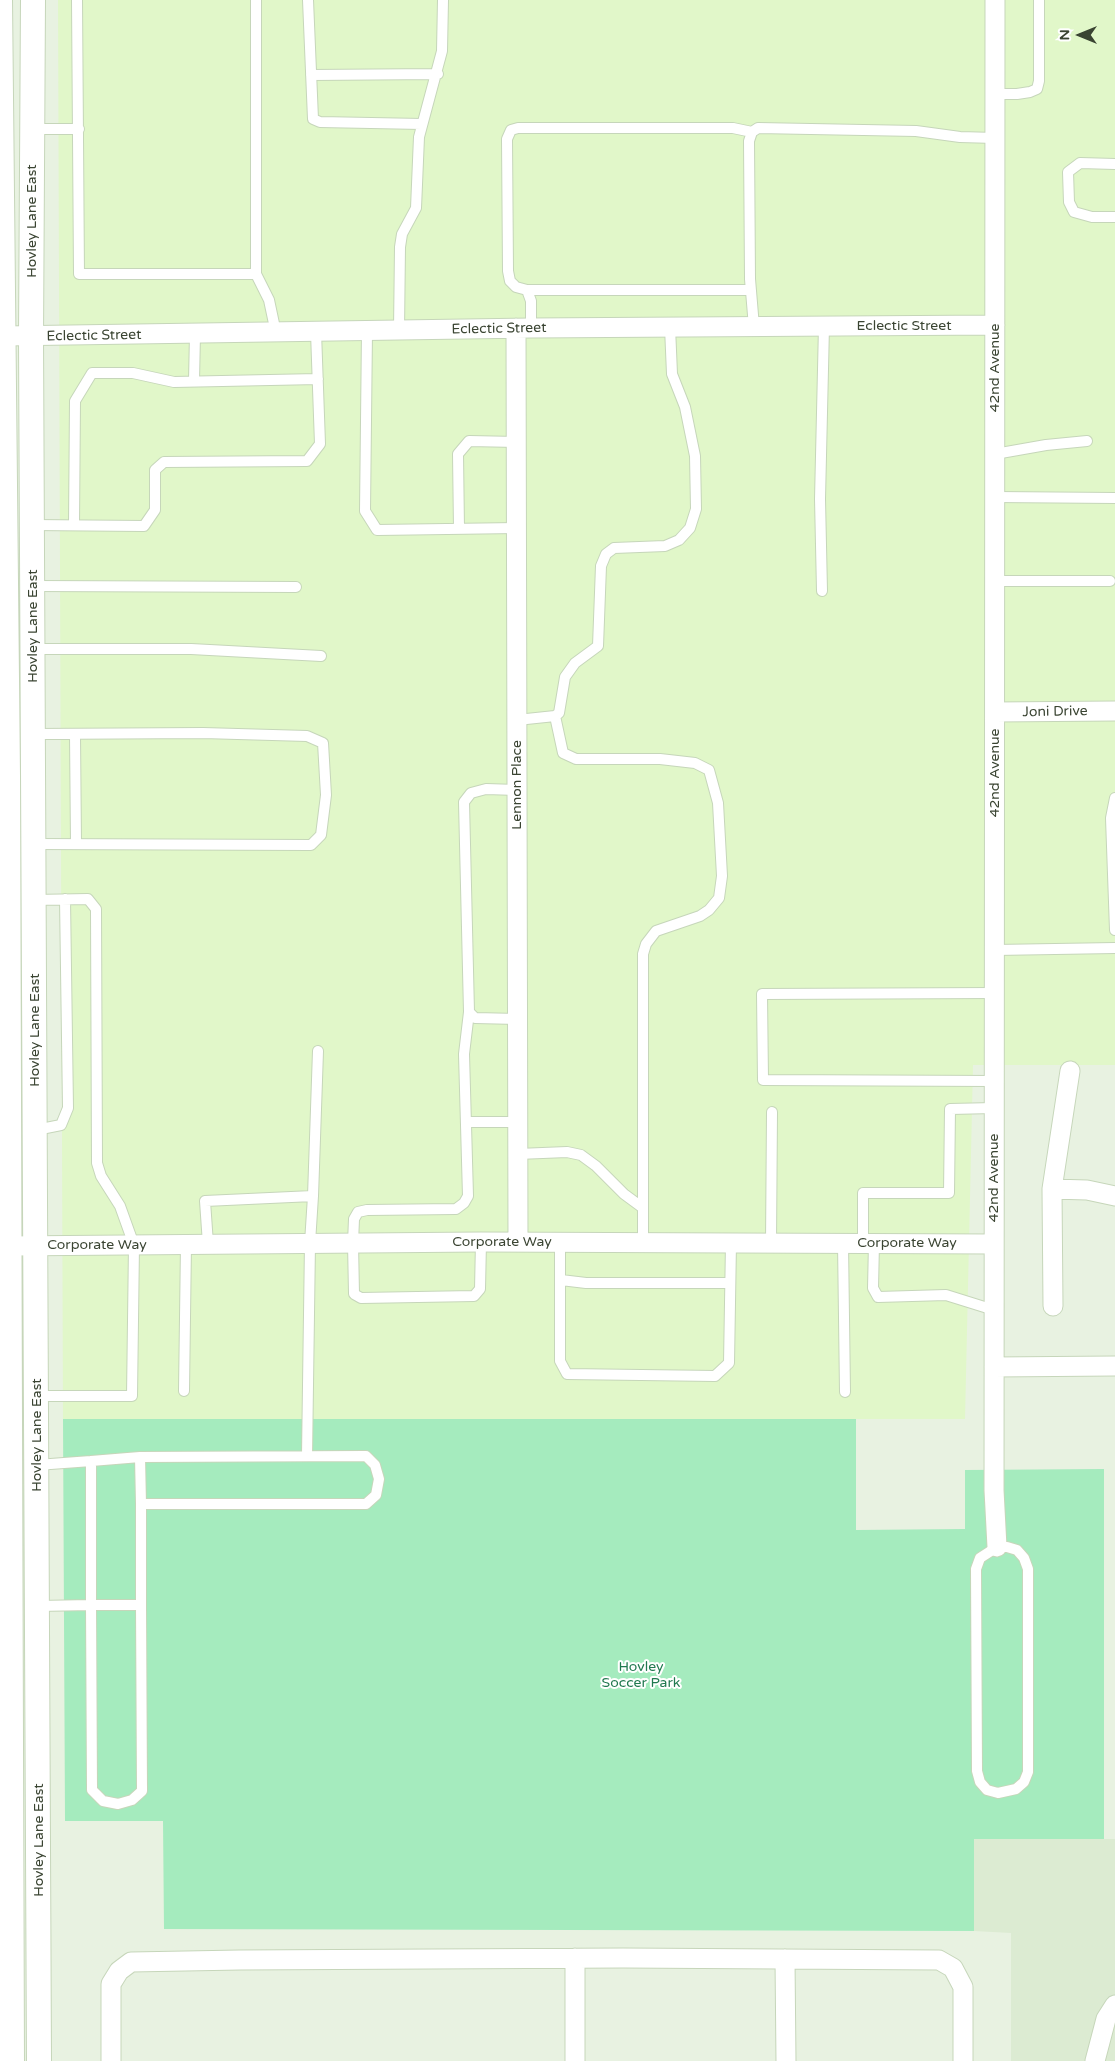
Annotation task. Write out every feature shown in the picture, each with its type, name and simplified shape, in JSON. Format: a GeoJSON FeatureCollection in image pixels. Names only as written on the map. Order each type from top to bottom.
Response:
{"type":"FeatureCollection","features":[{"type":"Feature","properties":{"kind":"street","name":"Hovley Lane East"},"geometry":{"type":"LineString","coordinates":[[0,0],[8,786],[12,2061]]}},
{"type":"Feature","properties":{"kind":"street","name":"Hovley Lane East"},"geometry":{"type":"LineString","coordinates":[[33,0],[31,337],[39,2061]]}},
{"type":"Feature","properties":{"kind":"street","name":"42nd Avenue"},"geometry":{"type":"LineString","coordinates":[[995,0],[994,1367],[996,1547]]}},
{"type":"Feature","properties":{"kind":"street","name":"Eclectic Street"},"geometry":{"type":"LineString","coordinates":[[4,336],[524,328],[995,325]]}},
{"type":"Feature","properties":{"kind":"street","name":"Lennon Place"},"geometry":{"type":"LineString","coordinates":[[518,1242],[517,442],[524,328]]}},
{"type":"Feature","properties":{"kind":"street"},"geometry":{"type":"LineString","coordinates":[[4,433],[21,516],[32,525]]}},
{"type":"Feature","properties":{"kind":"street","name":"Joni Drive"},"geometry":{"type":"LineString","coordinates":[[995,712],[1115,711]]}},
{"type":"Feature","properties":{"kind":"street"},"geometry":{"type":"LineString","coordinates":[[8,786],[22,886],[25,894],[34,900]]}},
{"type":"Feature","properties":{"kind":"street"},"geometry":{"type":"LineString","coordinates":[[1053,1306],[1052,1189],[1070,1071]]}},
{"type":"Feature","properties":{"kind":"street"},"geometry":{"type":"LineString","coordinates":[[1052,1189],[1088,1190],[1115,1196]]}},
{"type":"Feature","properties":{"kind":"street","name":"Corporate Way"},"geometry":{"type":"LineString","coordinates":[[9,1246],[481,1242],[994,1244]]}},
{"type":"Feature","properties":{"kind":"street"},"geometry":{"type":"LineString","coordinates":[[994,1367],[1115,1366]]}},
{"type":"Feature","properties":{"kind":"street"},"geometry":{"type":"LineString","coordinates":[[10,1490],[17,1568],[24,1590],[38,1606]]}},
{"type":"Feature","properties":{"kind":"street"},"geometry":{"type":"LineString","coordinates":[[575,1958],[575,2061]]}},
{"type":"Feature","properties":{"kind":"street"},"geometry":{"type":"LineString","coordinates":[[111,2061],[112,1984],[119,1971],[131,1962],[575,1958],[939,1960],[953,1968],[962,1987],[962,2061]]}},
{"type":"Feature","properties":{"kind":"street"},"geometry":{"type":"LineString","coordinates":[[785,1959],[786,2061]]}},
{"type":"Feature","properties":{"kind":"street"},"geometry":{"type":"LineString","coordinates":[[1095,2061],[1111,2012]]}},
{"type":"Feature","properties":{"kind":"lane"},"geometry":{"type":"LineString","coordinates":[[77,0],[79,274],[256,274]]}},
{"type":"Feature","properties":{"kind":"lane"},"geometry":{"type":"LineString","coordinates":[[256,0],[256,274],[269,300],[276,333]]}},
{"type":"Feature","properties":{"kind":"lane"},"geometry":{"type":"LineString","coordinates":[[308,0],[311,111],[313,119],[320,122],[422,124]]}},
{"type":"Feature","properties":{"kind":"lane"},"geometry":{"type":"LineString","coordinates":[[399,330],[400,247],[402,234],[416,208],[422,124],[438,74],[442,51],[443,0]]}},
{"type":"Feature","properties":{"kind":"lane"},"geometry":{"type":"LineString","coordinates":[[995,94],[1017,94],[1030,92],[1036,88],[1039,81],[1039,0]]}},
{"type":"Feature","properties":{"kind":"lane"},"geometry":{"type":"LineString","coordinates":[[311,74],[438,74]]}},
{"type":"Feature","properties":{"kind":"lane"},"geometry":{"type":"LineString","coordinates":[[750,290],[526,290],[516,287],[510,281],[508,271],[507,139],[511,130],[518,128],[733,128],[752,132]]}},
{"type":"Feature","properties":{"kind":"lane"},"geometry":{"type":"LineString","coordinates":[[754,327],[750,290],[749,141],[752,132],[758,128],[916,131],[960,138],[995,138]]}},
{"type":"Feature","properties":{"kind":"lane"},"geometry":{"type":"LineString","coordinates":[[32,129],[79,130]]}},
{"type":"Feature","properties":{"kind":"lane"},"geometry":{"type":"LineString","coordinates":[[1115,164],[1080,163],[1068,172],[1070,202],[1074,212],[1092,217],[1115,217]]}},
{"type":"Feature","properties":{"kind":"lane"},"geometry":{"type":"LineString","coordinates":[[524,328],[531,301],[526,290]]}},
{"type":"Feature","properties":{"kind":"lane"},"geometry":{"type":"LineString","coordinates":[[822,591],[820,499],[824,326]]}},
{"type":"Feature","properties":{"kind":"lane"},"geometry":{"type":"LineString","coordinates":[[517,720],[555,716],[559,713],[565,677],[575,663],[598,646],[601,566],[606,554],[614,548],[665,546],[679,540],[690,528],[696,509],[695,456],[685,407],[672,374],[670,327]]}},
{"type":"Feature","properties":{"kind":"lane"},"geometry":{"type":"LineString","coordinates":[[367,331],[365,511],[378,530],[517,528]]}},
{"type":"Feature","properties":{"kind":"lane"},"geometry":{"type":"LineString","coordinates":[[32,525],[144,526],[155,510],[155,470],[164,462],[176,460],[308,461],[320,444],[316,332]]}},
{"type":"Feature","properties":{"kind":"lane"},"geometry":{"type":"LineString","coordinates":[[194,381],[195,334]]}},
{"type":"Feature","properties":{"kind":"lane"},"geometry":{"type":"LineString","coordinates":[[74,525],[75,401],[92,373],[133,372],[174,382],[318,379]]}},
{"type":"Feature","properties":{"kind":"lane"},"geometry":{"type":"LineString","coordinates":[[460,529],[458,454],[469,441],[517,442]]}},
{"type":"Feature","properties":{"kind":"lane"},"geometry":{"type":"LineString","coordinates":[[995,454],[1046,444],[1088,441]]}},
{"type":"Feature","properties":{"kind":"lane"},"geometry":{"type":"LineString","coordinates":[[995,497],[1115,498]]}},
{"type":"Feature","properties":{"kind":"lane"},"geometry":{"type":"LineString","coordinates":[[995,581],[1110,581]]}},
{"type":"Feature","properties":{"kind":"lane"},"geometry":{"type":"LineString","coordinates":[[33,586],[296,587]]}},
{"type":"Feature","properties":{"kind":"lane"},"geometry":{"type":"LineString","coordinates":[[33,649],[190,649],[321,656]]}},
{"type":"Feature","properties":{"kind":"lane"},"geometry":{"type":"LineString","coordinates":[[555,716],[557,734],[563,752],[576,759],[660,759],[696,763],[709,770],[718,803],[721,838],[719,898],[709,910],[700,916],[656,931],[646,944],[643,954],[643,1243]]}},
{"type":"Feature","properties":{"kind":"lane"},"geometry":{"type":"LineString","coordinates":[[34,734],[203,733],[307,736],[323,743],[326,795],[321,835],[311,845],[34,844]]}},
{"type":"Feature","properties":{"kind":"lane"},"geometry":{"type":"LineString","coordinates":[[75,735],[76,844]]}},
{"type":"Feature","properties":{"kind":"lane"},"geometry":{"type":"LineString","coordinates":[[481,1242],[480,1289],[474,1296],[461,1298],[360,1298],[354,1294],[354,1219],[358,1212],[367,1210],[443,1211],[456,1209],[464,1203],[468,1196],[464,1054],[469,1012],[464,802],[471,793],[486,789],[517,790]]}},
{"type":"Feature","properties":{"kind":"lane"},"geometry":{"type":"LineString","coordinates":[[1115,798],[1111,818],[1115,930]]}},
{"type":"Feature","properties":{"kind":"lane"},"geometry":{"type":"LineString","coordinates":[[36,1130],[61,1125],[68,1108],[65,899]]}},
{"type":"Feature","properties":{"kind":"lane"},"geometry":{"type":"LineString","coordinates":[[34,900],[88,899],[96,909],[97,1163],[101,1176],[120,1206],[134,1245],[132,1396],[37,1396]]}},
{"type":"Feature","properties":{"kind":"lane"},"geometry":{"type":"LineString","coordinates":[[995,950],[1115,948]]}},
{"type":"Feature","properties":{"kind":"lane"},"geometry":{"type":"LineString","coordinates":[[994,1081],[763,1080],[762,994],[995,993]]}},
{"type":"Feature","properties":{"kind":"lane"},"geometry":{"type":"LineString","coordinates":[[469,1012],[475,1018],[518,1019]]}},
{"type":"Feature","properties":{"kind":"lane"},"geometry":{"type":"LineString","coordinates":[[307,1456],[310,1243],[318,1051]]}},
{"type":"Feature","properties":{"kind":"lane"},"geometry":{"type":"LineString","coordinates":[[994,1108],[950,1108],[949,1193],[863,1192],[873,1288],[878,1297],[946,1295],[994,1310]]}},
{"type":"Feature","properties":{"kind":"lane"},"geometry":{"type":"LineString","coordinates":[[771,1243],[772,1112]]}},
{"type":"Feature","properties":{"kind":"lane"},"geometry":{"type":"LineString","coordinates":[[466,1122],[518,1122]]}},
{"type":"Feature","properties":{"kind":"lane"},"geometry":{"type":"LineString","coordinates":[[518,1154],[567,1152],[582,1155],[624,1194],[643,1208]]}},
{"type":"Feature","properties":{"kind":"lane"},"geometry":{"type":"LineString","coordinates":[[208,1244],[205,1201],[313,1196]]}},
{"type":"Feature","properties":{"kind":"lane"},"geometry":{"type":"LineString","coordinates":[[560,1242],[560,1361],[567,1374],[715,1376],[729,1363],[731,1243]]}},
{"type":"Feature","properties":{"kind":"lane"},"geometry":{"type":"LineString","coordinates":[[843,1243],[845,1392]]}},
{"type":"Feature","properties":{"kind":"lane"},"geometry":{"type":"LineString","coordinates":[[184,1391],[186,1244]]}},
{"type":"Feature","properties":{"kind":"lane"},"geometry":{"type":"LineString","coordinates":[[561,1280],[586,1283],[730,1283]]}},
{"type":"Feature","properties":{"kind":"lane"},"geometry":{"type":"LineString","coordinates":[[37,1465],[140,1457],[366,1456],[375,1465],[379,1479],[376,1494],[366,1504],[141,1504]]}},
{"type":"Feature","properties":{"kind":"lane"},"geometry":{"type":"LineString","coordinates":[[91,1461],[92,1790],[103,1801],[118,1804],[132,1800],[142,1791],[140,1457]]}},
{"type":"Feature","properties":{"kind":"lane"},"geometry":{"type":"LineString","coordinates":[[996,1547],[1007,1547],[1017,1550],[1024,1558],[1028,1569],[1028,1772],[1024,1782],[1016,1789],[998,1793],[987,1790],[980,1782],[977,1771],[976,1569],[980,1558],[996,1547]]}},
{"type":"Feature","properties":{"kind":"lane"},"geometry":{"type":"LineString","coordinates":[[38,1606],[142,1605]]}},
{"type":"Feature","properties":{"kind":"shaded area"},"geometry":{"type":"Polygon","coordinates":[[[58,0],[1115,0],[1115,1065],[973,1065],[965,1419],[63,1419],[58,0]]]}},
{"type":"Feature","properties":{"kind":"shaded area"},"geometry":{"type":"Polygon","coordinates":[[[974,1839],[1115,1839],[1115,2061],[1011,2061],[1011,1933],[974,1931],[974,1839]]]}},
{"type":"Feature","properties":{"kind":"green space","name":"Hovley Soccer Park"},"geometry":{"type":"Polygon","coordinates":[[[63,1419],[856,1419],[856,1530],[965,1529],[965,1470],[1104,1469],[1104,1839],[974,1839],[974,1931],[164,1929],[163,1821],[65,1821],[63,1419]]]}}]}
